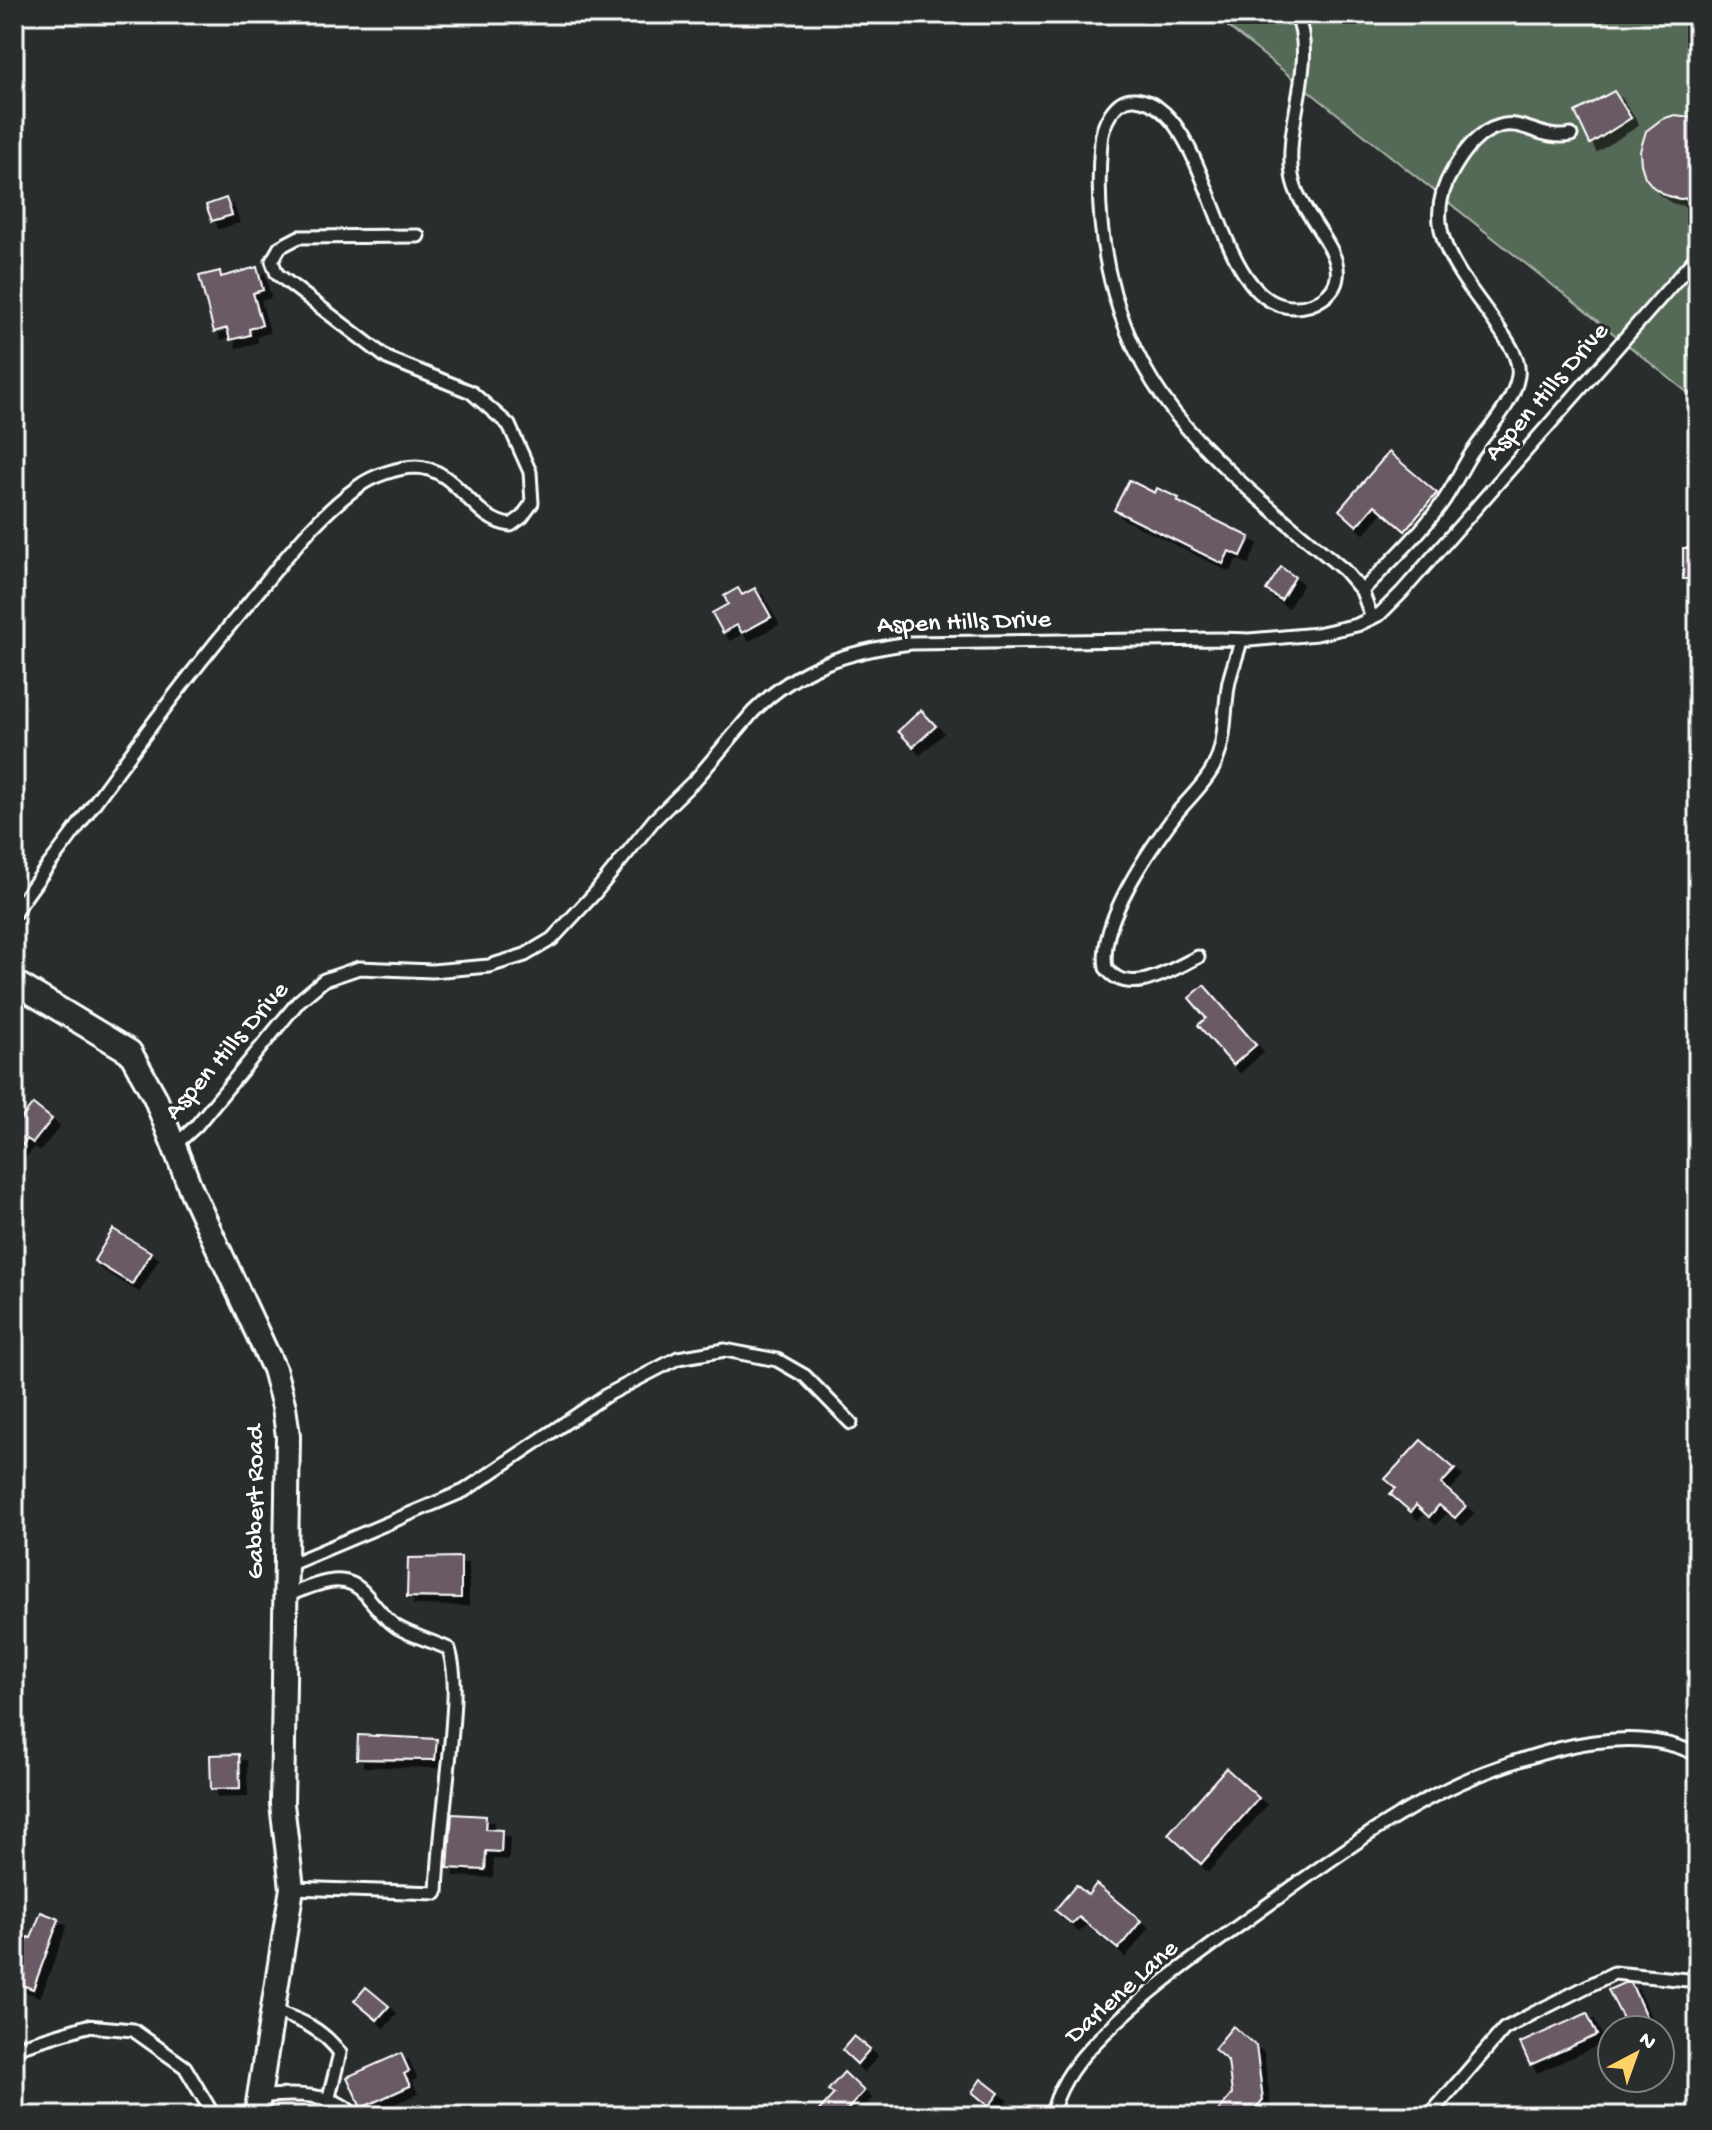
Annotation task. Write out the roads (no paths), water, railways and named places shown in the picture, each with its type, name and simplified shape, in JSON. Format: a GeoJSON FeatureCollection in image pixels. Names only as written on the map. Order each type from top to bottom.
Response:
{"type":"FeatureCollection","features":[{"type":"Feature","properties":{"kind":"street","name":"Gabbert Road"},"geometry":{"type":"LineString","coordinates":[[14,982],[130,1052],[155,1097],[209,1228],[274,1369],[284,1407],[288,1436],[282,1804],[292,1888],[257,2106]]}},
{"type":"Feature","properties":{"kind":"lane"},"geometry":{"type":"LineString","coordinates":[[1296,14],[1305,42],[1293,119],[1292,176],[1306,213],[1331,248],[1336,261],[1338,277],[1334,287],[1318,300],[1296,307],[1283,305],[1261,293],[1240,267],[1228,245],[1179,131],[1157,107],[1136,99],[1129,99],[1111,112],[1101,137],[1098,190],[1104,254],[1129,342],[1157,391],[1186,428],[1212,454],[1344,570],[1362,591],[1372,618]]}},
{"type":"Feature","properties":{"kind":"lane"},"geometry":{"type":"LineString","coordinates":[[1362,591],[1419,533],[1442,503],[1514,389],[1518,373],[1515,352],[1451,260],[1441,234],[1438,205],[1445,182],[1464,152],[1482,134],[1503,125],[1520,126],[1558,138],[1571,135]]}},
{"type":"Feature","properties":{"kind":"lane"},"geometry":{"type":"LineString","coordinates":[[14,914],[29,889],[63,848],[188,674],[294,550],[334,507],[361,484],[414,467],[432,470],[455,483],[499,524],[511,525],[522,517],[532,503],[530,472],[509,425],[471,392],[387,358],[277,274],[272,261],[280,247],[299,237],[418,236]]}},
{"type":"Feature","properties":{"kind":"lane","name":"Aspen Hills Drive"},"geometry":{"type":"LineString","coordinates":[[174,1146],[196,1126],[299,1001],[324,980],[359,968],[432,971],[489,966],[525,955],[552,939],[594,894],[654,820],[696,779],[763,702],[817,665],[858,651],[911,643],[1241,640],[1317,634],[1357,625],[1372,618],[1402,592],[1698,255]]}},
{"type":"Feature","properties":{"kind":"lane"},"geometry":{"type":"LineString","coordinates":[[1198,957],[1142,982],[1121,981],[1106,968],[1104,947],[1129,889],[1156,841],[1214,767],[1221,742],[1228,685],[1241,640]]}},
{"type":"Feature","properties":{"kind":"lane"},"geometry":{"type":"LineString","coordinates":[[286,1566],[464,1491],[605,1396],[678,1358],[725,1350],[777,1360],[805,1376],[851,1423]]}},
{"type":"Feature","properties":{"kind":"lane"},"geometry":{"type":"LineString","coordinates":[[286,1596],[329,1580],[351,1583],[364,1592],[397,1627],[449,1649],[454,1666],[450,1754],[437,1893],[292,1888]]}},
{"type":"Feature","properties":{"kind":"lane","name":"Darlene Lane"},"geometry":{"type":"LineString","coordinates":[[1052,2116],[1061,2088],[1089,2049],[1135,2006],[1195,1956],[1393,1819],[1433,1795],[1486,1772],[1545,1753],[1609,1742],[1665,1742],[1698,1755]]}},
{"type":"Feature","properties":{"kind":"lane"},"geometry":{"type":"LineString","coordinates":[[1429,2116],[1504,2029],[1534,2013],[1614,1973],[1698,1981]]}},
{"type":"Feature","properties":{"kind":"lane"},"geometry":{"type":"LineString","coordinates":[[273,2011],[326,2034],[340,2053],[328,2101]]}},
{"type":"Feature","properties":{"kind":"lane"},"geometry":{"type":"LineString","coordinates":[[14,2048],[87,2026],[133,2030],[185,2067],[214,2116]]}},
{"type":"Feature","properties":{"kind":"lane"},"geometry":{"type":"LineString","coordinates":[[257,2106],[293,2093],[348,2108],[354,2116]]}}]}
